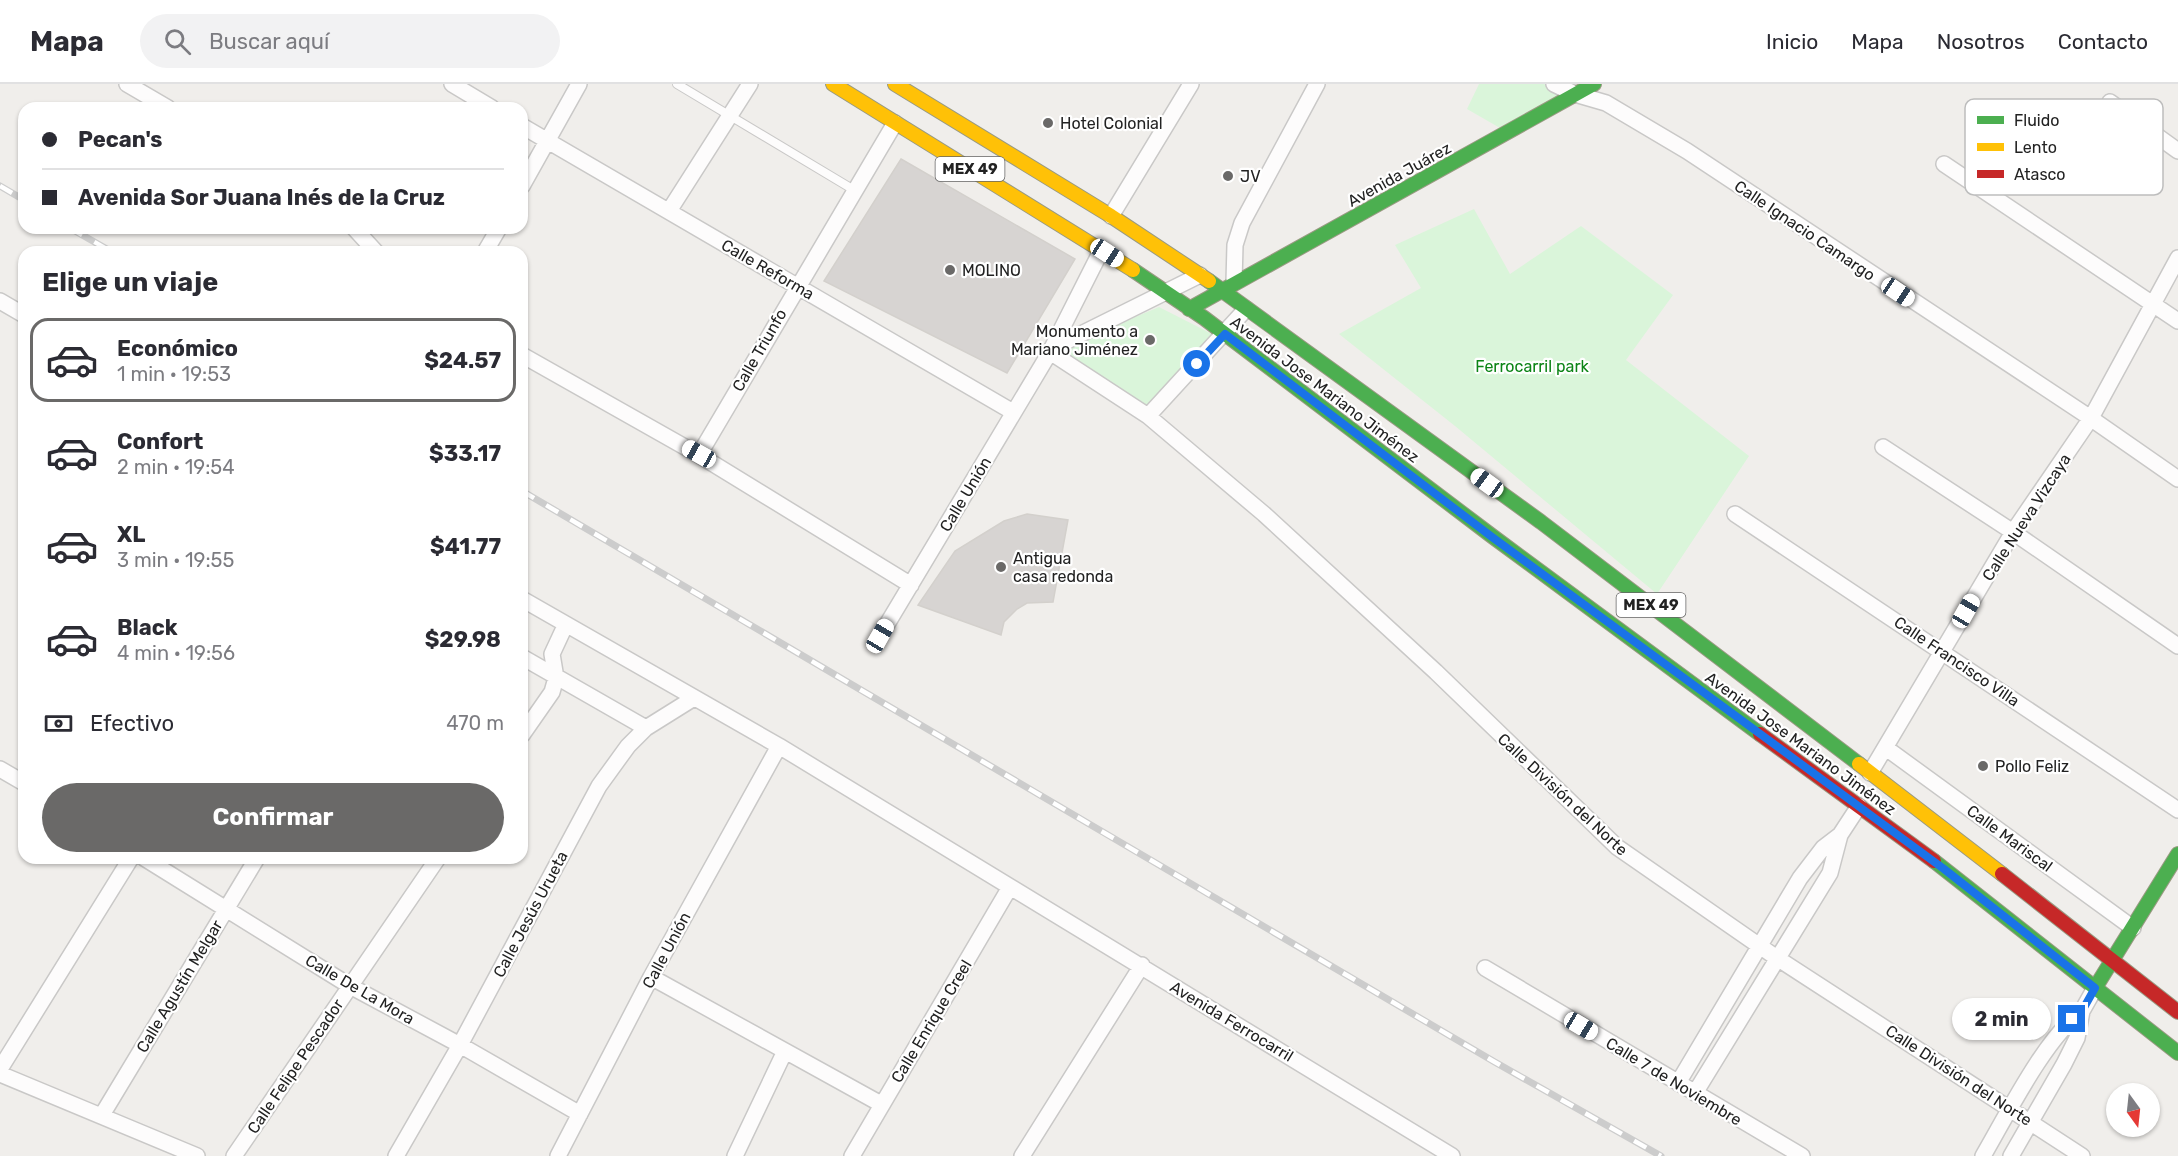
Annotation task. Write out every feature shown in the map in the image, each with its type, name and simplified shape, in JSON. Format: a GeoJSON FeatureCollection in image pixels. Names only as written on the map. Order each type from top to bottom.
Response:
{"type":"FeatureCollection","features":[{"type":"Feature","properties":{"kind":"main road","name":"Avenida Jose Mariano Jiménez"},"geometry":{"type":"LineString","coordinates":[[833,84],[1102,249],[1166,291],[1492,537],[1944,869],[2178,1053]]}},
{"type":"Feature","properties":{"kind":"main road","name":"Avenida Jose Mariano Jiménez"},"geometry":{"type":"LineString","coordinates":[[895,84],[920,91],[1200,275],[1541,522],[2114,958],[2178,1012]]}},
{"type":"Feature","properties":{"kind":"main road","name":"Avenida Juárez"},"geometry":{"type":"LineString","coordinates":[[1219,290],[1594,84]]}},
{"type":"Feature","properties":{"kind":"main road"},"geometry":{"type":"LineString","coordinates":[[1189,309],[1219,290]]}},
{"type":"Feature","properties":{"kind":"main road"},"geometry":{"type":"LineString","coordinates":[[2095,988],[2178,854]]}},
{"type":"Feature","properties":{"kind":"street"},"geometry":{"type":"LineString","coordinates":[[127,84],[158,102]]}},
{"type":"Feature","properties":{"kind":"street"},"geometry":{"type":"LineString","coordinates":[[452,84],[482,102]]}},
{"type":"Feature","properties":{"kind":"street"},"geometry":{"type":"LineString","coordinates":[[528,176],[579,84]]}},
{"type":"Feature","properties":{"kind":"street"},"geometry":{"type":"LineString","coordinates":[[669,211],[750,84]]}},
{"type":"Feature","properties":{"kind":"street"},"geometry":{"type":"LineString","coordinates":[[1110,216],[1191,84]]}},
{"type":"Feature","properties":{"kind":"street"},"geometry":{"type":"LineString","coordinates":[[1234,282],[1235,245],[1242,224],[1317,84]]}},
{"type":"Feature","properties":{"kind":"street","name":"Calle Ignacio Camargo"},"geometry":{"type":"LineString","coordinates":[[1554,84],[1575,94],[1606,103],[1662,135],[2091,418],[2178,479]]}},
{"type":"Feature","properties":{"kind":"street","name":"Calle Triunfo"},"geometry":{"type":"LineString","coordinates":[[699,454],[895,123]]}},
{"type":"Feature","properties":{"kind":"street","name":"Calle Reforma"},"geometry":{"type":"LineString","coordinates":[[528,129],[1013,412]]}},
{"type":"Feature","properties":{"kind":"street"},"geometry":{"type":"LineString","coordinates":[[2163,140],[2178,151]]}},
{"type":"Feature","properties":{"kind":"street"},"geometry":{"type":"LineString","coordinates":[[1944,164],[1965,178]]}},
{"type":"Feature","properties":{"kind":"street"},"geometry":{"type":"LineString","coordinates":[[1990,195],[2178,321]]}},
{"type":"Feature","properties":{"kind":"street"},"geometry":{"type":"LineString","coordinates":[[360,234],[370,246]]}},
{"type":"Feature","properties":{"kind":"street","name":"Calle Unión"},"geometry":{"type":"LineString","coordinates":[[880,636],[1050,350],[1102,249]]}},
{"type":"Feature","properties":{"kind":"street","name":"Calle Nueva Vizcaya"},"geometry":{"type":"LineString","coordinates":[[1870,773],[2013,532],[2091,418],[2178,258]]}},
{"type":"Feature","properties":{"kind":"street"},"geometry":{"type":"LineString","coordinates":[[1200,275],[1050,350],[1148,416],[1246,309]]}},
{"type":"Feature","properties":{"kind":"street"},"geometry":{"type":"LineString","coordinates":[[0,301],[18,312]]}},
{"type":"Feature","properties":{"kind":"street"},"geometry":{"type":"LineString","coordinates":[[528,359],[699,454],[911,585]]}},
{"type":"Feature","properties":{"kind":"street","name":"Calle División del Norte"},"geometry":{"type":"LineString","coordinates":[[1148,416],[1264,514],[1436,672],[1617,847],[1777,958],[2032,1121],[2082,1156]]}},
{"type":"Feature","properties":{"kind":"street"},"geometry":{"type":"LineString","coordinates":[[1883,447],[2013,532],[2178,646]]}},
{"type":"Feature","properties":{"kind":"street","name":"Calle Francisco Villa"},"geometry":{"type":"LineString","coordinates":[[1735,514],[2178,810]]}},
{"type":"Feature","properties":{"kind":"street","name":"Avenida Ferrocarril"},"geometry":{"type":"LineString","coordinates":[[528,603],[778,746],[1142,965],[1452,1156]]}},
{"type":"Feature","properties":{"kind":"street"},"geometry":{"type":"LineString","coordinates":[[528,726],[552,692],[556,678],[552,654],[566,626]]}},
{"type":"Feature","properties":{"kind":"street"},"geometry":{"type":"LineString","coordinates":[[528,661],[646,728]]}},
{"type":"Feature","properties":{"kind":"street","name":"Calle Jesús Urueta"},"geometry":{"type":"LineString","coordinates":[[396,1156],[460,1045],[599,786],[628,746],[646,728],[694,698]]}},
{"type":"Feature","properties":{"kind":"street","name":"Calle Unión"},"geometry":{"type":"LineString","coordinates":[[558,1156],[651,977],[778,746]]}},
{"type":"Feature","properties":{"kind":"street","name":"Calle Mariscal"},"geometry":{"type":"LineString","coordinates":[[1886,748],[2133,928]]}},
{"type":"Feature","properties":{"kind":"street"},"geometry":{"type":"LineString","coordinates":[[0,769],[18,780]]}},
{"type":"Feature","properties":{"kind":"street"},"geometry":{"type":"LineString","coordinates":[[1695,1093],[1830,873],[1840,836],[1859,806]]}},
{"type":"Feature","properties":{"kind":"street"},"geometry":{"type":"LineString","coordinates":[[1678,1083],[1758,945],[1808,865],[1823,848],[1840,836]]}},
{"type":"Feature","properties":{"kind":"street"},"geometry":{"type":"LineString","coordinates":[[0,1069],[126,864]]}},
{"type":"Feature","properties":{"kind":"street","name":"Calle De La Mora"},"geometry":{"type":"LineString","coordinates":[[153,864],[350,986],[460,1045],[580,1114]]}},
{"type":"Feature","properties":{"kind":"street","name":"Calle Agustín Melgar"},"geometry":{"type":"LineString","coordinates":[[102,1115],[253,864]]}},
{"type":"Feature","properties":{"kind":"street","name":"Calle Felipe Pescador"},"geometry":{"type":"LineString","coordinates":[[234,1156],[434,864]]}},
{"type":"Feature","properties":{"kind":"street","name":"Calle Enrique Creel"},"geometry":{"type":"LineString","coordinates":[[852,1156],[1010,887]]}},
{"type":"Feature","properties":{"kind":"street"},"geometry":{"type":"LineString","coordinates":[[1022,1156],[1142,965]]}},
{"type":"Feature","properties":{"kind":"street","name":"Calle 7 de Noviembre"},"geometry":{"type":"LineString","coordinates":[[1485,969],[1802,1156]]}},
{"type":"Feature","properties":{"kind":"street"},"geometry":{"type":"LineString","coordinates":[[651,977],[881,1104]]}},
{"type":"Feature","properties":{"kind":"street"},"geometry":{"type":"LineString","coordinates":[[1983,1156],[2059,1033],[2082,1011],[2095,988]]}},
{"type":"Feature","properties":{"kind":"street"},"geometry":{"type":"LineString","coordinates":[[2011,1156],[2077,1038],[2082,1011]]}},
{"type":"Feature","properties":{"kind":"street"},"geometry":{"type":"LineString","coordinates":[[735,1156],[784,1051]]}},
{"type":"Feature","properties":{"kind":"street"},"geometry":{"type":"LineString","coordinates":[[0,1074],[197,1156]]}},
{"type":"Feature","properties":{"kind":"lane"},"geometry":{"type":"LineString","coordinates":[[677,84],[854,190]]}},
{"type":"Feature","properties":{"kind":"green space"},"geometry":{"type":"Polygon","coordinates":[[[1479,84],[1544,84],[1563,94],[1500,128],[1467,109],[1479,84]]]}},
{"type":"Feature","properties":{"kind":"green space","name":"Ferrocarril park"},"geometry":{"type":"Polygon","coordinates":[[[1474,209],[1510,274],[1581,226],[1673,295],[1626,360],[1749,456],[1657,594],[1455,426],[1339,334],[1421,288],[1395,245],[1474,209]]]}},
{"type":"Feature","properties":{"kind":"green space"},"geometry":{"type":"Polygon","coordinates":[[[1159,307],[1216,336],[1147,410],[1056,350],[1159,307]]]}},
{"type":"Feature","properties":{"kind":"building","name":"MOLINO"},"geometry":{"type":"Polygon","coordinates":[[[901,159],[1075,259],[1007,373],[824,281],[901,159]]]}},
{"type":"Feature","properties":{"kind":"building","name":"Antigua casa redonda"},"geometry":{"type":"Polygon","coordinates":[[[1027,514],[1068,520],[1053,602],[1027,603],[1017,609],[1004,622],[1001,635],[918,605],[955,551],[1004,521],[1027,514]]]}},
{"type":"Feature","properties":{"kind":"railway"},"geometry":{"type":"LineString","coordinates":[[0,186],[18,196]]}},
{"type":"Feature","properties":{"kind":"railway"},"geometry":{"type":"LineString","coordinates":[[80,234],[102,246]]}},
{"type":"Feature","properties":{"kind":"railway"},"geometry":{"type":"LineString","coordinates":[[528,495],[1493,1061],[1661,1156]]}},
{"type":"Feature","properties":{"kind":"traffic: fast"},"geometry":{"type":"LineString","coordinates":[[1189,309],[1594,84]]}},
{"type":"Feature","properties":{"kind":"traffic: fast"},"geometry":{"type":"LineString","coordinates":[[1133,270],[1204,318],[1492,536],[1760,734]]}},
{"type":"Feature","properties":{"kind":"traffic: fast"},"geometry":{"type":"LineString","coordinates":[[1209,281],[1541,522],[1859,764]]}},
{"type":"Feature","properties":{"kind":"traffic: fast"},"geometry":{"type":"LineString","coordinates":[[2095,988],[2178,854]]}},
{"type":"Feature","properties":{"kind":"traffic: fast"},"geometry":{"type":"LineString","coordinates":[[1934,861],[2178,1053]]}},
{"type":"Feature","properties":{"kind":"traffic: slow"},"geometry":{"type":"LineString","coordinates":[[833,84],[1133,270]]}},
{"type":"Feature","properties":{"kind":"traffic: slow"},"geometry":{"type":"LineString","coordinates":[[895,84],[1111,216],[1209,281]]}},
{"type":"Feature","properties":{"kind":"traffic: slow"},"geometry":{"type":"LineString","coordinates":[[1859,764],[2002,874]]}},
{"type":"Feature","properties":{"kind":"traffic: jam"},"geometry":{"type":"LineString","coordinates":[[1760,734],[1934,861]]}},
{"type":"Feature","properties":{"kind":"traffic: jam"},"geometry":{"type":"LineString","coordinates":[[2002,874],[2178,1012]]}},
{"type":"Feature","properties":{"kind":"place","name":"Hotel Colonial"},"geometry":{"type":"Point","coordinates":[1048,123]}},
{"type":"Feature","properties":{"kind":"place","name":"JV"},"geometry":{"type":"Point","coordinates":[1228,176]}},
{"type":"Feature","properties":{"kind":"place","name":"MOLINO"},"geometry":{"type":"Point","coordinates":[950,270]}},
{"type":"Feature","properties":{"kind":"place","name":"Monumento a Mariano Jiménez"},"geometry":{"type":"Point","coordinates":[1150,340]}},
{"type":"Feature","properties":{"kind":"place","name":"Antigua casa redonda"},"geometry":{"type":"Point","coordinates":[1001,567]}},
{"type":"Feature","properties":{"kind":"place","name":"Pollo Feliz"},"geometry":{"type":"Point","coordinates":[1983,766]}},
{"type":"Feature","properties":{"kind":"route"},"geometry":{"type":"LineString","coordinates":[[1197,364],[1225,334],[1492,537],[1944,869],[2095,988],[2082,1011],[2072,1019]]}}]}
